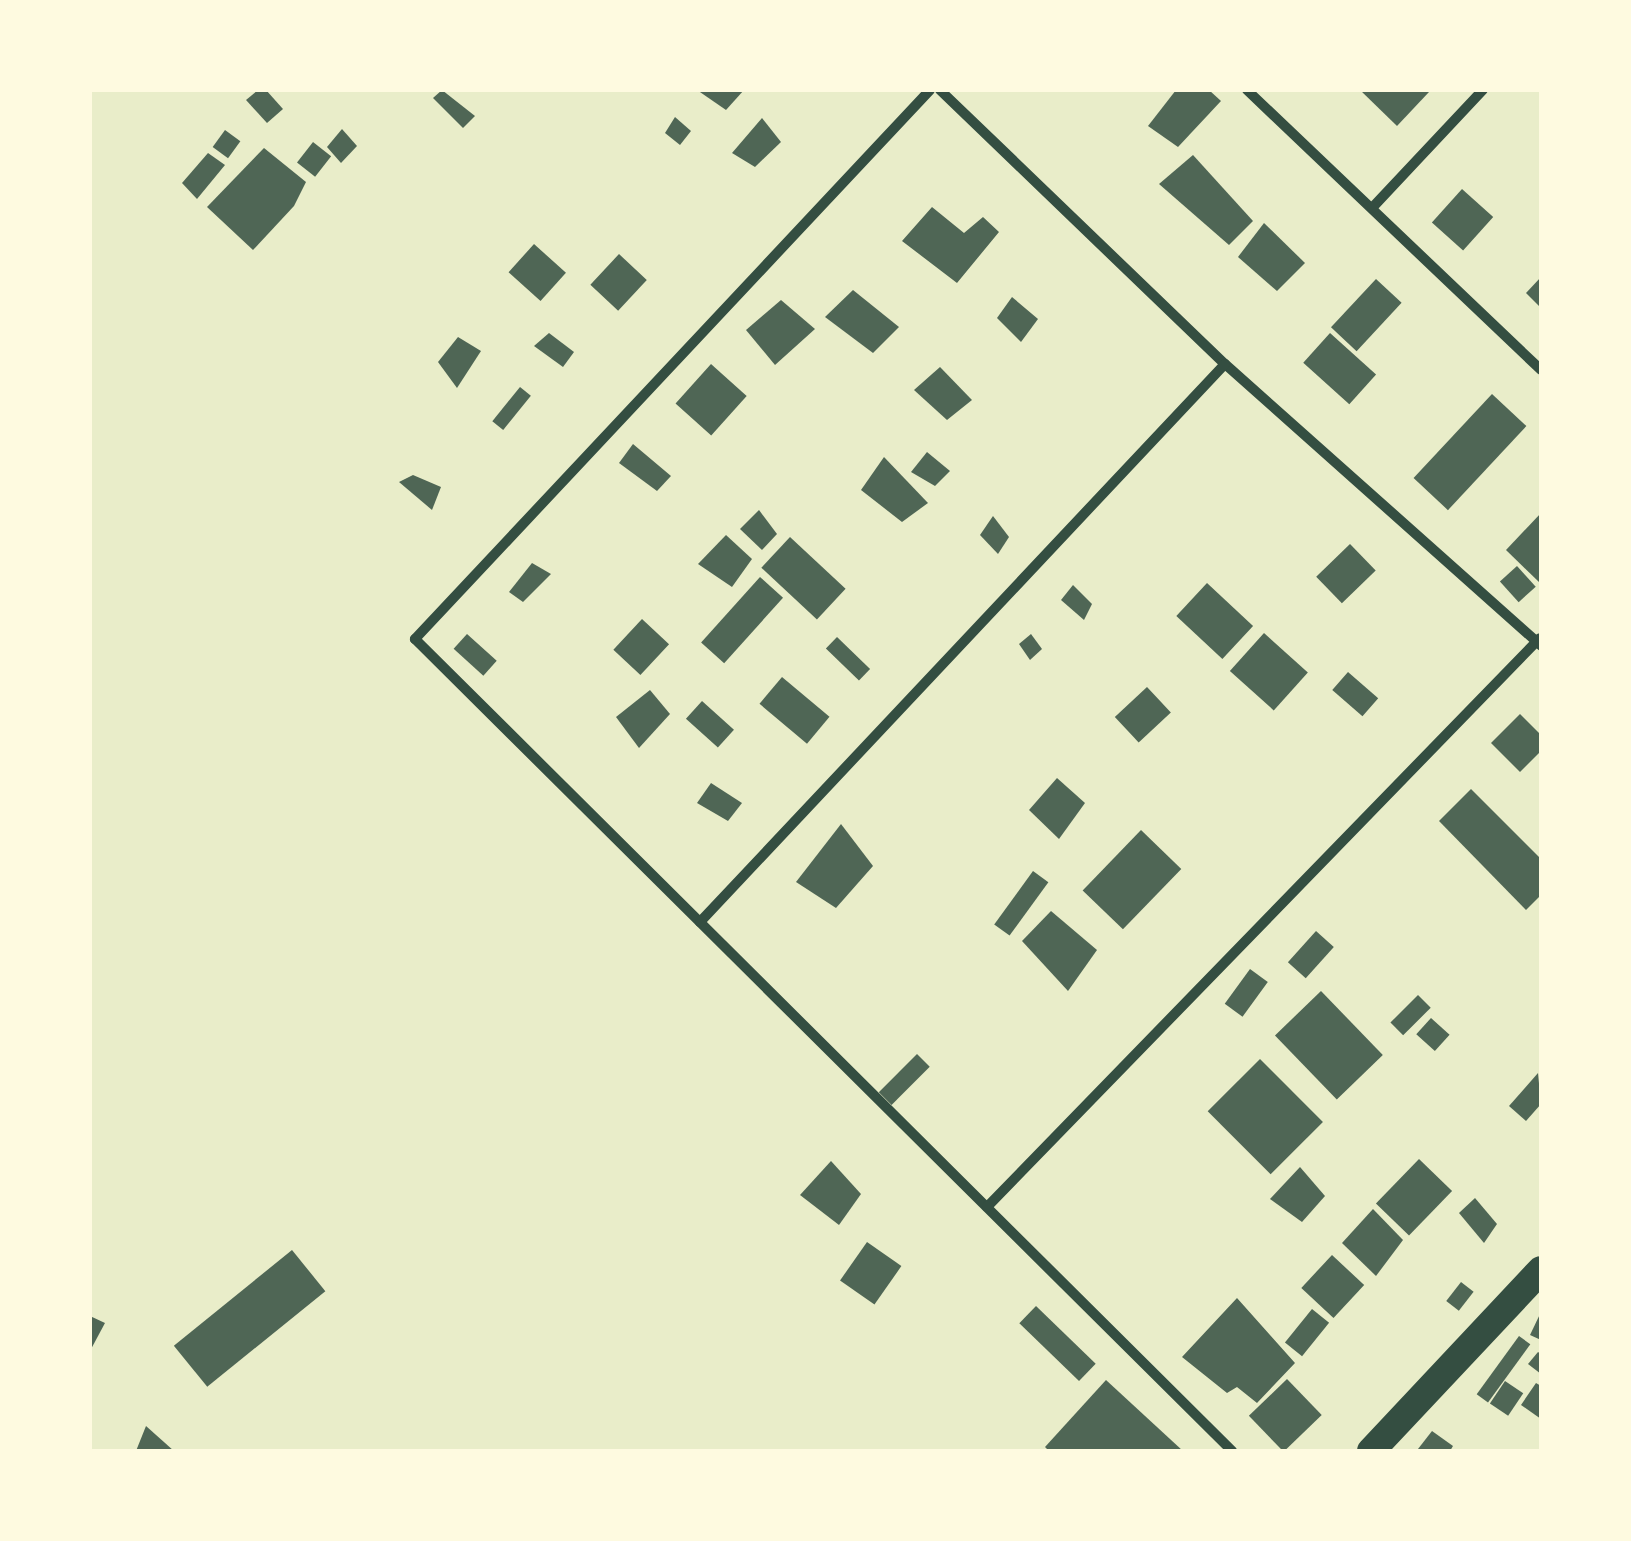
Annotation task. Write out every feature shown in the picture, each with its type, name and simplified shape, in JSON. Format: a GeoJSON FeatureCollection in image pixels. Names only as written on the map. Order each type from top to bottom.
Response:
{"type":"FeatureCollection","features":[{"type":"Feature","properties":{"kind":"highway"},"geometry":{"type":"LineString","coordinates":[[1371,1451],[1541,1270]]}},
{"type":"Feature","properties":{"kind":"street"},"geometry":{"type":"LineString","coordinates":[[930,90],[415,640],[1232,1451]]}},
{"type":"Feature","properties":{"kind":"street"},"geometry":{"type":"LineString","coordinates":[[940,90],[1225,364],[1539,642],[987,1208]]}},
{"type":"Feature","properties":{"kind":"street"},"geometry":{"type":"LineString","coordinates":[[1247,90],[1541,370]]}},
{"type":"Feature","properties":{"kind":"street"},"geometry":{"type":"LineString","coordinates":[[1372,208],[1482,90]]}},
{"type":"Feature","properties":{"kind":"street"},"geometry":{"type":"LineString","coordinates":[[700,922],[1225,364]]}},
{"type":"Feature","properties":{"kind":"building"},"geometry":{"type":"Polygon","coordinates":[[[258,90],[266,90],[283,109],[267,123],[246,100],[258,90]]]}},
{"type":"Feature","properties":{"kind":"building"},"geometry":{"type":"Polygon","coordinates":[[[442,90],[475,116],[463,128],[433,98],[442,90]]]}},
{"type":"Feature","properties":{"kind":"building"},"geometry":{"type":"Polygon","coordinates":[[[697,90],[744,90],[726,110],[697,90]]]}},
{"type":"Feature","properties":{"kind":"building"},"geometry":{"type":"Polygon","coordinates":[[[1176,90],[1209,90],[1221,101],[1178,147],[1148,126],[1176,90]]]}},
{"type":"Feature","properties":{"kind":"building"},"geometry":{"type":"Polygon","coordinates":[[[1360,90],[1427,90],[1429,92],[1397,126],[1360,90]]]}},
{"type":"Feature","properties":{"kind":"building"},"geometry":{"type":"Polygon","coordinates":[[[675,117],[691,131],[680,145],[665,133],[675,117]]]}},
{"type":"Feature","properties":{"kind":"building"},"geometry":{"type":"Polygon","coordinates":[[[762,118],[781,142],[755,167],[732,153],[762,118]]]}},
{"type":"Feature","properties":{"kind":"building"},"geometry":{"type":"Polygon","coordinates":[[[342,129],[357,146],[341,163],[327,147],[342,129]]]}},
{"type":"Feature","properties":{"kind":"building"},"geometry":{"type":"Polygon","coordinates":[[[225,130],[240,141],[228,158],[213,147],[225,130]]]}},
{"type":"Feature","properties":{"kind":"building"},"geometry":{"type":"Polygon","coordinates":[[[313,142],[331,156],[315,177],[297,162],[313,142]]]}},
{"type":"Feature","properties":{"kind":"building"},"geometry":{"type":"Polygon","coordinates":[[[264,148],[306,182],[294,206],[253,250],[207,207],[264,148]]]}},
{"type":"Feature","properties":{"kind":"building"},"geometry":{"type":"Polygon","coordinates":[[[208,153],[225,165],[197,199],[182,183],[208,153]]]}},
{"type":"Feature","properties":{"kind":"building"},"geometry":{"type":"Polygon","coordinates":[[[1193,155],[1253,221],[1229,245],[1159,184],[1193,155]]]}},
{"type":"Feature","properties":{"kind":"building"},"geometry":{"type":"Polygon","coordinates":[[[1462,189],[1493,217],[1463,251],[1432,222],[1462,189]]]}},
{"type":"Feature","properties":{"kind":"building"},"geometry":{"type":"Polygon","coordinates":[[[932,207],[964,233],[983,217],[999,232],[957,283],[902,241],[932,207]]]}},
{"type":"Feature","properties":{"kind":"building"},"geometry":{"type":"Polygon","coordinates":[[[1264,223],[1305,263],[1277,291],[1238,257],[1264,223]]]}},
{"type":"Feature","properties":{"kind":"building"},"geometry":{"type":"Polygon","coordinates":[[[534,244],[566,273],[541,301],[509,272],[534,244]]]}},
{"type":"Feature","properties":{"kind":"building"},"geometry":{"type":"Polygon","coordinates":[[[619,254],[647,280],[618,311],[590,285],[619,254]]]}},
{"type":"Feature","properties":{"kind":"building"},"geometry":{"type":"Polygon","coordinates":[[[1541,277],[1541,308],[1526,293],[1541,277]]]}},
{"type":"Feature","properties":{"kind":"building"},"geometry":{"type":"Polygon","coordinates":[[[1376,279],[1402,303],[1357,351],[1331,327],[1376,279]]]}},
{"type":"Feature","properties":{"kind":"building"},"geometry":{"type":"Polygon","coordinates":[[[853,290],[899,327],[873,353],[825,317],[853,290]]]}},
{"type":"Feature","properties":{"kind":"building"},"geometry":{"type":"Polygon","coordinates":[[[1012,297],[1038,319],[1021,342],[997,318],[1012,297]]]}},
{"type":"Feature","properties":{"kind":"building"},"geometry":{"type":"Polygon","coordinates":[[[781,300],[815,329],[775,365],[746,330],[781,300]]]}},
{"type":"Feature","properties":{"kind":"building"},"geometry":{"type":"Polygon","coordinates":[[[549,333],[574,352],[563,367],[534,346],[549,333]]]}},
{"type":"Feature","properties":{"kind":"building"},"geometry":{"type":"Polygon","coordinates":[[[1330,333],[1376,374],[1349,404],[1303,363],[1330,333]]]}},
{"type":"Feature","properties":{"kind":"building"},"geometry":{"type":"Polygon","coordinates":[[[458,337],[481,351],[457,388],[438,362],[458,337]]]}},
{"type":"Feature","properties":{"kind":"building"},"geometry":{"type":"Polygon","coordinates":[[[711,364],[747,396],[711,436],[676,403],[711,364]]]}},
{"type":"Feature","properties":{"kind":"building"},"geometry":{"type":"Polygon","coordinates":[[[940,367],[972,400],[947,420],[914,390],[940,367]]]}},
{"type":"Feature","properties":{"kind":"building"},"geometry":{"type":"Polygon","coordinates":[[[520,387],[531,396],[503,430],[492,421],[520,387]]]}},
{"type":"Feature","properties":{"kind":"building"},"geometry":{"type":"Polygon","coordinates":[[[1492,394],[1526,426],[1448,510],[1414,478],[1492,394]]]}},
{"type":"Feature","properties":{"kind":"building"},"geometry":{"type":"Polygon","coordinates":[[[633,444],[671,476],[657,491],[619,463],[633,444]]]}},
{"type":"Feature","properties":{"kind":"building"},"geometry":{"type":"Polygon","coordinates":[[[927,452],[950,471],[935,486],[911,472],[927,452]]]}},
{"type":"Feature","properties":{"kind":"building"},"geometry":{"type":"Polygon","coordinates":[[[884,457],[928,503],[902,522],[861,490],[884,457]]]}},
{"type":"Feature","properties":{"kind":"building"},"geometry":{"type":"Polygon","coordinates":[[[413,475],[441,487],[432,510],[399,482],[413,475]]]}},
{"type":"Feature","properties":{"kind":"building"},"geometry":{"type":"Polygon","coordinates":[[[759,510],[777,534],[762,550],[740,529],[759,510]]]}},
{"type":"Feature","properties":{"kind":"building"},"geometry":{"type":"Polygon","coordinates":[[[1541,513],[1541,580],[1539,582],[1506,550],[1541,513]]]}},
{"type":"Feature","properties":{"kind":"building"},"geometry":{"type":"Polygon","coordinates":[[[993,516],[1009,537],[998,554],[980,535],[993,516]]]}},
{"type":"Feature","properties":{"kind":"building"},"geometry":{"type":"Polygon","coordinates":[[[726,535],[752,559],[732,587],[698,564],[726,535]]]}},
{"type":"Feature","properties":{"kind":"building"},"geometry":{"type":"Polygon","coordinates":[[[790,537],[846,589],[817,620],[761,568],[790,537]]]}},
{"type":"Feature","properties":{"kind":"building"},"geometry":{"type":"Polygon","coordinates":[[[1350,544],[1376,571],[1342,603],[1316,577],[1350,544]]]}},
{"type":"Feature","properties":{"kind":"building"},"geometry":{"type":"Polygon","coordinates":[[[532,563],[551,574],[523,602],[509,592],[532,563]]]}},
{"type":"Feature","properties":{"kind":"building"},"geometry":{"type":"Polygon","coordinates":[[[1517,566],[1536,587],[1519,602],[1500,581],[1517,566]]]}},
{"type":"Feature","properties":{"kind":"building"},"geometry":{"type":"Polygon","coordinates":[[[760,577],[783,598],[724,663],[701,642],[760,577]]]}},
{"type":"Feature","properties":{"kind":"building"},"geometry":{"type":"Polygon","coordinates":[[[1207,583],[1253,626],[1222,659],[1176,616],[1207,583]]]}},
{"type":"Feature","properties":{"kind":"building"},"geometry":{"type":"Polygon","coordinates":[[[1073,585],[1092,604],[1084,620],[1061,600],[1073,585]]]}},
{"type":"Feature","properties":{"kind":"building"},"geometry":{"type":"Polygon","coordinates":[[[642,619],[669,644],[640,675],[613,650],[642,619]]]}},
{"type":"Feature","properties":{"kind":"building"},"geometry":{"type":"Polygon","coordinates":[[[1264,633],[1308,672],[1274,710],[1230,671],[1264,633]]]}},
{"type":"Feature","properties":{"kind":"building"},"geometry":{"type":"Polygon","coordinates":[[[467,634],[497,661],[483,676],[454,649],[467,634]]]}},
{"type":"Feature","properties":{"kind":"building"},"geometry":{"type":"Polygon","coordinates":[[[1031,634],[1042,649],[1030,660],[1019,644],[1031,634]]]}},
{"type":"Feature","properties":{"kind":"building"},"geometry":{"type":"Polygon","coordinates":[[[837,637],[870,669],[859,680],[826,649],[837,637]]]}},
{"type":"Feature","properties":{"kind":"building"},"geometry":{"type":"Polygon","coordinates":[[[1348,672],[1378,698],[1362,716],[1332,690],[1348,672]]]}},
{"type":"Feature","properties":{"kind":"building"},"geometry":{"type":"Polygon","coordinates":[[[782,677],[829,717],[807,744],[760,704],[782,677]]]}},
{"type":"Feature","properties":{"kind":"building"},"geometry":{"type":"Polygon","coordinates":[[[1147,687],[1171,713],[1139,743],[1115,717],[1147,687]]]}},
{"type":"Feature","properties":{"kind":"building"},"geometry":{"type":"Polygon","coordinates":[[[650,690],[670,714],[639,748],[616,717],[650,690]]]}},
{"type":"Feature","properties":{"kind":"building"},"geometry":{"type":"Polygon","coordinates":[[[702,701],[734,730],[718,748],[686,719],[702,701]]]}},
{"type":"Feature","properties":{"kind":"building"},"geometry":{"type":"Polygon","coordinates":[[[1520,714],[1541,735],[1541,751],[1520,772],[1491,743],[1520,714]]]}},
{"type":"Feature","properties":{"kind":"building"},"geometry":{"type":"Polygon","coordinates":[[[1057,778],[1085,803],[1059,839],[1029,810],[1057,778]]]}},
{"type":"Feature","properties":{"kind":"building"},"geometry":{"type":"Polygon","coordinates":[[[711,783],[742,803],[728,821],[697,803],[711,783]]]}},
{"type":"Feature","properties":{"kind":"building"},"geometry":{"type":"Polygon","coordinates":[[[1471,789],[1541,859],[1541,895],[1526,910],[1439,821],[1471,789]]]}},
{"type":"Feature","properties":{"kind":"building"},"geometry":{"type":"Polygon","coordinates":[[[841,824],[873,866],[836,908],[796,882],[841,824]]]}},
{"type":"Feature","properties":{"kind":"building"},"geometry":{"type":"Polygon","coordinates":[[[1141,830],[1181,869],[1123,929],[1083,890],[1141,830]]]}},
{"type":"Feature","properties":{"kind":"building"},"geometry":{"type":"Polygon","coordinates":[[[1033,871],[1048,882],[1010,936],[994,924],[1033,871]]]}},
{"type":"Feature","properties":{"kind":"building"},"geometry":{"type":"Polygon","coordinates":[[[1051,911],[1097,950],[1068,991],[1022,941],[1051,911]]]}},
{"type":"Feature","properties":{"kind":"building"},"geometry":{"type":"Polygon","coordinates":[[[1316,931],[1334,947],[1306,978],[1288,962],[1316,931]]]}},
{"type":"Feature","properties":{"kind":"building"},"geometry":{"type":"Polygon","coordinates":[[[1250,969],[1268,982],[1243,1017],[1225,1004],[1250,969]]]}},
{"type":"Feature","properties":{"kind":"building"},"geometry":{"type":"Polygon","coordinates":[[[1321,991],[1383,1055],[1337,1099],[1275,1035],[1321,991]]]}},
{"type":"Feature","properties":{"kind":"building"},"geometry":{"type":"Polygon","coordinates":[[[1418,995],[1431,1008],[1403,1035],[1390,1023],[1418,995]]]}},
{"type":"Feature","properties":{"kind":"building"},"geometry":{"type":"Polygon","coordinates":[[[1431,1018],[1450,1035],[1435,1051],[1416,1034],[1431,1018]]]}},
{"type":"Feature","properties":{"kind":"building"},"geometry":{"type":"Polygon","coordinates":[[[917,1054],[930,1067],[892,1105],[879,1092],[917,1054]]]}},
{"type":"Feature","properties":{"kind":"building"},"geometry":{"type":"Polygon","coordinates":[[[1260,1059],[1323,1122],[1271,1174],[1208,1111],[1260,1059]]]}},
{"type":"Feature","properties":{"kind":"building"},"geometry":{"type":"Polygon","coordinates":[[[1538,1073],[1541,1104],[1526,1121],[1509,1106],[1538,1073]]]}},
{"type":"Feature","properties":{"kind":"building"},"geometry":{"type":"Polygon","coordinates":[[[1419,1159],[1452,1191],[1409,1236],[1376,1204],[1419,1159]]]}},
{"type":"Feature","properties":{"kind":"building"},"geometry":{"type":"Polygon","coordinates":[[[831,1161],[861,1194],[839,1225],[800,1195],[831,1161]]]}},
{"type":"Feature","properties":{"kind":"building"},"geometry":{"type":"Polygon","coordinates":[[[1300,1167],[1325,1196],[1302,1222],[1270,1199],[1300,1167]]]}},
{"type":"Feature","properties":{"kind":"building"},"geometry":{"type":"Polygon","coordinates":[[[1475,1198],[1497,1224],[1484,1243],[1459,1213],[1475,1198]]]}},
{"type":"Feature","properties":{"kind":"building"},"geometry":{"type":"Polygon","coordinates":[[[1373,1209],[1403,1240],[1376,1276],[1342,1243],[1373,1209]]]}},
{"type":"Feature","properties":{"kind":"building"},"geometry":{"type":"Polygon","coordinates":[[[867,1242],[901,1266],[874,1305],[840,1281],[867,1242]]]}},
{"type":"Feature","properties":{"kind":"building"},"geometry":{"type":"Polygon","coordinates":[[[292,1250],[325,1291],[207,1387],[174,1346],[292,1250]]]}},
{"type":"Feature","properties":{"kind":"building"},"geometry":{"type":"Polygon","coordinates":[[[1332,1255],[1364,1285],[1333,1318],[1301,1288],[1332,1255]]]}},
{"type":"Feature","properties":{"kind":"building"},"geometry":{"type":"Polygon","coordinates":[[[1461,1282],[1474,1292],[1459,1311],[1446,1301],[1461,1282]]]}},
{"type":"Feature","properties":{"kind":"building"},"geometry":{"type":"Polygon","coordinates":[[[1237,1298],[1295,1363],[1257,1403],[1237,1387],[1227,1393],[1182,1357],[1237,1298]]]}},
{"type":"Feature","properties":{"kind":"building"},"geometry":{"type":"Polygon","coordinates":[[[1036,1306],[1096,1364],[1079,1381],[1019,1323],[1036,1306]]]}},
{"type":"Feature","properties":{"kind":"building"},"geometry":{"type":"Polygon","coordinates":[[[1312,1309],[1329,1323],[1302,1356],[1285,1342],[1312,1309]]]}},
{"type":"Feature","properties":{"kind":"building"},"geometry":{"type":"Polygon","coordinates":[[[1541,1312],[1541,1340],[1530,1335],[1541,1312]]]}},
{"type":"Feature","properties":{"kind":"building"},"geometry":{"type":"Polygon","coordinates":[[[90,1316],[105,1323],[90,1351],[90,1316]]]}},
{"type":"Feature","properties":{"kind":"building"},"geometry":{"type":"Polygon","coordinates":[[[1519,1336],[1530,1344],[1488,1402],[1477,1394],[1519,1336]]]}},
{"type":"Feature","properties":{"kind":"building"},"geometry":{"type":"Polygon","coordinates":[[[1538,1352],[1541,1354],[1541,1374],[1528,1364],[1538,1352]]]}},
{"type":"Feature","properties":{"kind":"building"},"geometry":{"type":"Polygon","coordinates":[[[1287,1379],[1322,1415],[1284,1451],[1249,1416],[1287,1379]]]}},
{"type":"Feature","properties":{"kind":"building"},"geometry":{"type":"Polygon","coordinates":[[[1106,1380],[1183,1451],[1049,1451],[1045,1447],[1106,1380]]]}},
{"type":"Feature","properties":{"kind":"building"},"geometry":{"type":"Polygon","coordinates":[[[1505,1381],[1523,1393],[1508,1416],[1490,1403],[1505,1381]]]}},
{"type":"Feature","properties":{"kind":"building"},"geometry":{"type":"Polygon","coordinates":[[[1536,1383],[1541,1386],[1541,1419],[1521,1405],[1536,1383]]]}},
{"type":"Feature","properties":{"kind":"building"},"geometry":{"type":"Polygon","coordinates":[[[146,1426],[174,1451],[136,1451],[146,1426]]]}},
{"type":"Feature","properties":{"kind":"building"},"geometry":{"type":"Polygon","coordinates":[[[1432,1431],[1453,1446],[1450,1451],[1418,1449],[1432,1431]]]}}]}
